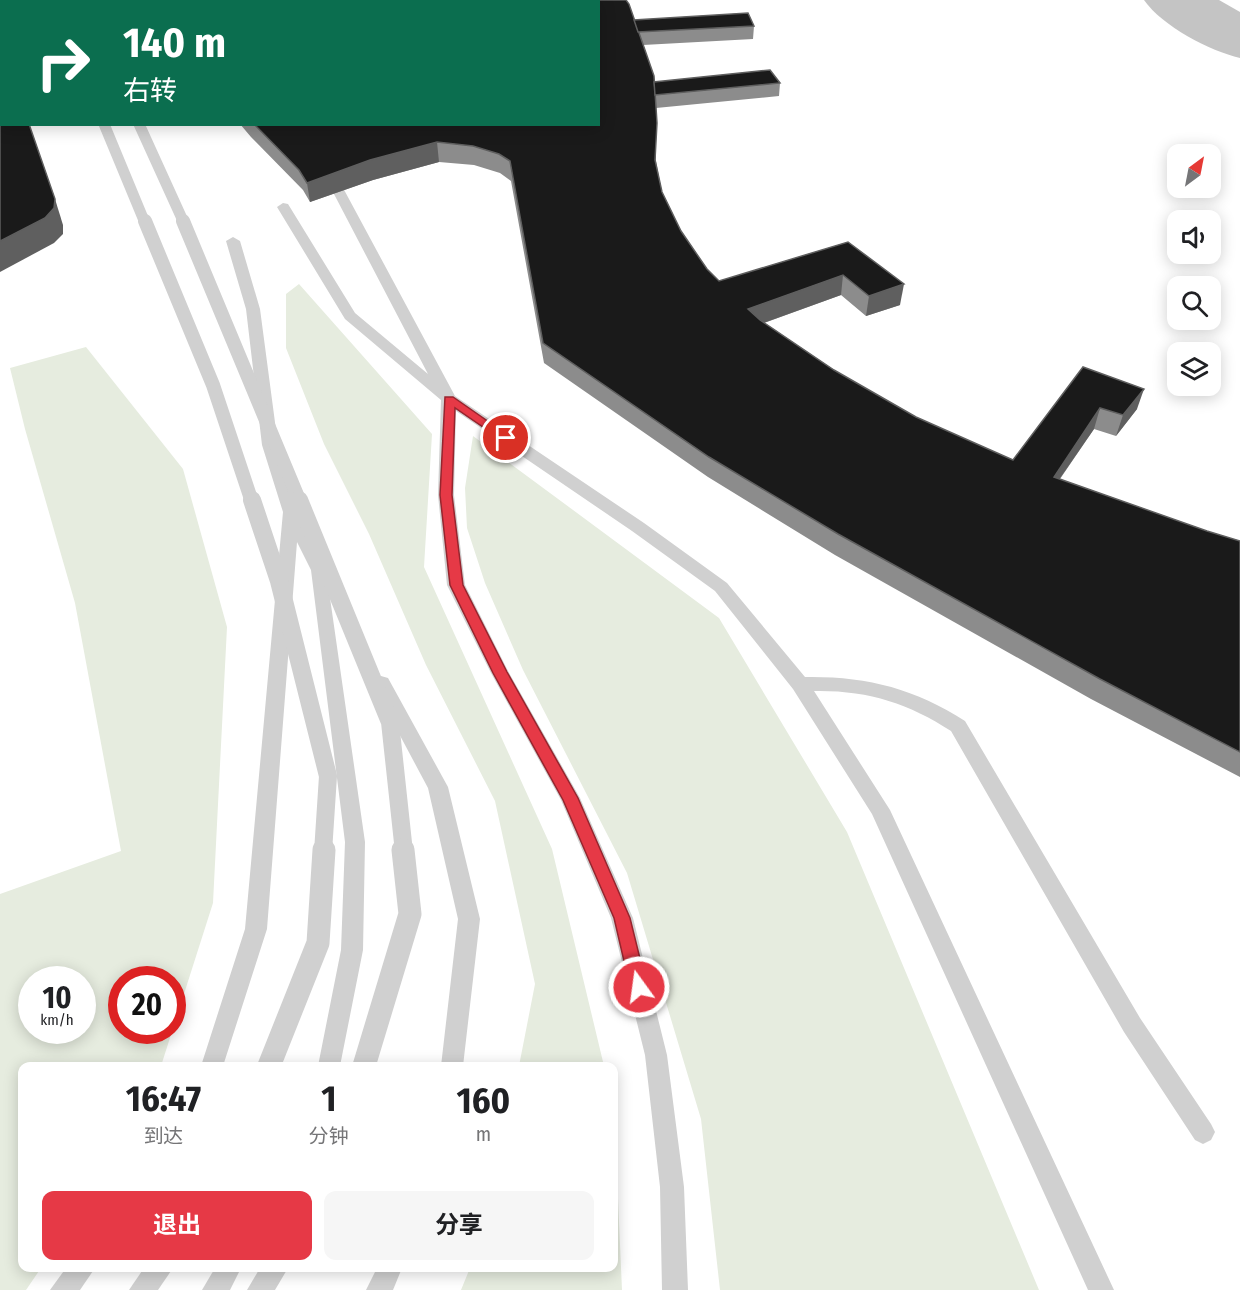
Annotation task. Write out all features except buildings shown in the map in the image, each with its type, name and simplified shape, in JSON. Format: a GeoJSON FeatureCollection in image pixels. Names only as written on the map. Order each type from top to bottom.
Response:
{"type":"FeatureCollection","features":[{"type":"Feature","properties":{"kind":"lane"},"geometry":{"type":"LineString","coordinates":[[105,126],[217,396],[279,581],[328,776],[318,943],[271,1062]]}},
{"type":"Feature","properties":{"kind":"lane"},"geometry":{"type":"LineString","coordinates":[[140,126],[201,260],[390,722],[410,914],[365,1062]]}},
{"type":"Feature","properties":{"kind":"lane"},"geometry":{"type":"LineString","coordinates":[[329,173],[449,399],[446,495],[456,585],[500,673],[570,798],[622,918],[656,1055],[672,1187],[675,1290]]}},
{"type":"Feature","properties":{"kind":"lane"},"geometry":{"type":"LineString","coordinates":[[283,207],[350,316],[449,399],[638,527],[721,587],[800,684],[880,810],[1101,1290]]}},
{"type":"Feature","properties":{"kind":"lane"},"geometry":{"type":"LineString","coordinates":[[233,241],[253,309],[270,445],[291,512],[318,569],[438,787],[469,919],[453,1062]]}},
{"type":"Feature","properties":{"kind":"lane"},"geometry":{"type":"LineString","coordinates":[[213,1062],[256,929],[291,512]]}},
{"type":"Feature","properties":{"kind":"lane"},"geometry":{"type":"LineString","coordinates":[[318,569],[355,842],[352,950],[330,1062]]}},
{"type":"Feature","properties":{"kind":"lane"},"geometry":{"type":"LineString","coordinates":[[800,684],[846,682],[882,689],[927,705],[958,726],[1132,1025],[1203,1132]]}},
{"type":"Feature","properties":{"kind":"lane"},"geometry":{"type":"LineString","coordinates":[[63,1290],[79,1272]]}},
{"type":"Feature","properties":{"kind":"lane"},"geometry":{"type":"LineString","coordinates":[[142,1290],[157,1272]]}},
{"type":"Feature","properties":{"kind":"lane"},"geometry":{"type":"LineString","coordinates":[[215,1290],[226,1272]]}},
{"type":"Feature","properties":{"kind":"lane"},"geometry":{"type":"LineString","coordinates":[[260,1290],[272,1272]]}},
{"type":"Feature","properties":{"kind":"lane"},"geometry":{"type":"LineString","coordinates":[[379,1290],[388,1272]]}},
{"type":"Feature","properties":{"kind":"shaded area"},"geometry":{"type":"Polygon","coordinates":[[[299,284],[432,434],[424,567],[552,849],[603,1062],[520,1062],[535,984],[495,801],[426,665],[369,534],[324,444],[286,348],[286,294],[299,284]]]}},
{"type":"Feature","properties":{"kind":"shaded area"},"geometry":{"type":"Polygon","coordinates":[[[86,347],[183,469],[227,627],[213,903],[186,988],[186,966],[108,966],[108,1044],[168,1044],[162,1062],[18,1062],[18,1272],[38,1272],[26,1290],[0,1290],[0,894],[121,851],[75,603],[25,429],[10,368],[86,347]]]}},
{"type":"Feature","properties":{"kind":"shaded area"},"geometry":{"type":"Polygon","coordinates":[[[473,436],[719,618],[847,832],[1039,1290],[720,1290],[701,1119],[627,873],[523,670],[485,583],[467,528],[465,488],[473,436]]]}},
{"type":"Feature","properties":{"kind":"shaded area"},"geometry":{"type":"Polygon","coordinates":[[[618,1198],[622,1290],[461,1290],[468,1272],[618,1272],[618,1198]]]}},
{"type":"Feature","properties":{"kind":"taxiway"},"geometry":{"type":"LineString","coordinates":[[1175,0],[1240,39]]}},
{"type":"Feature","properties":{"kind":"route"},"geometry":{"type":"LineString","coordinates":[[506,438],[449,399],[446,495],[456,585],[500,673],[570,798],[622,918],[639,987]]}}]}
